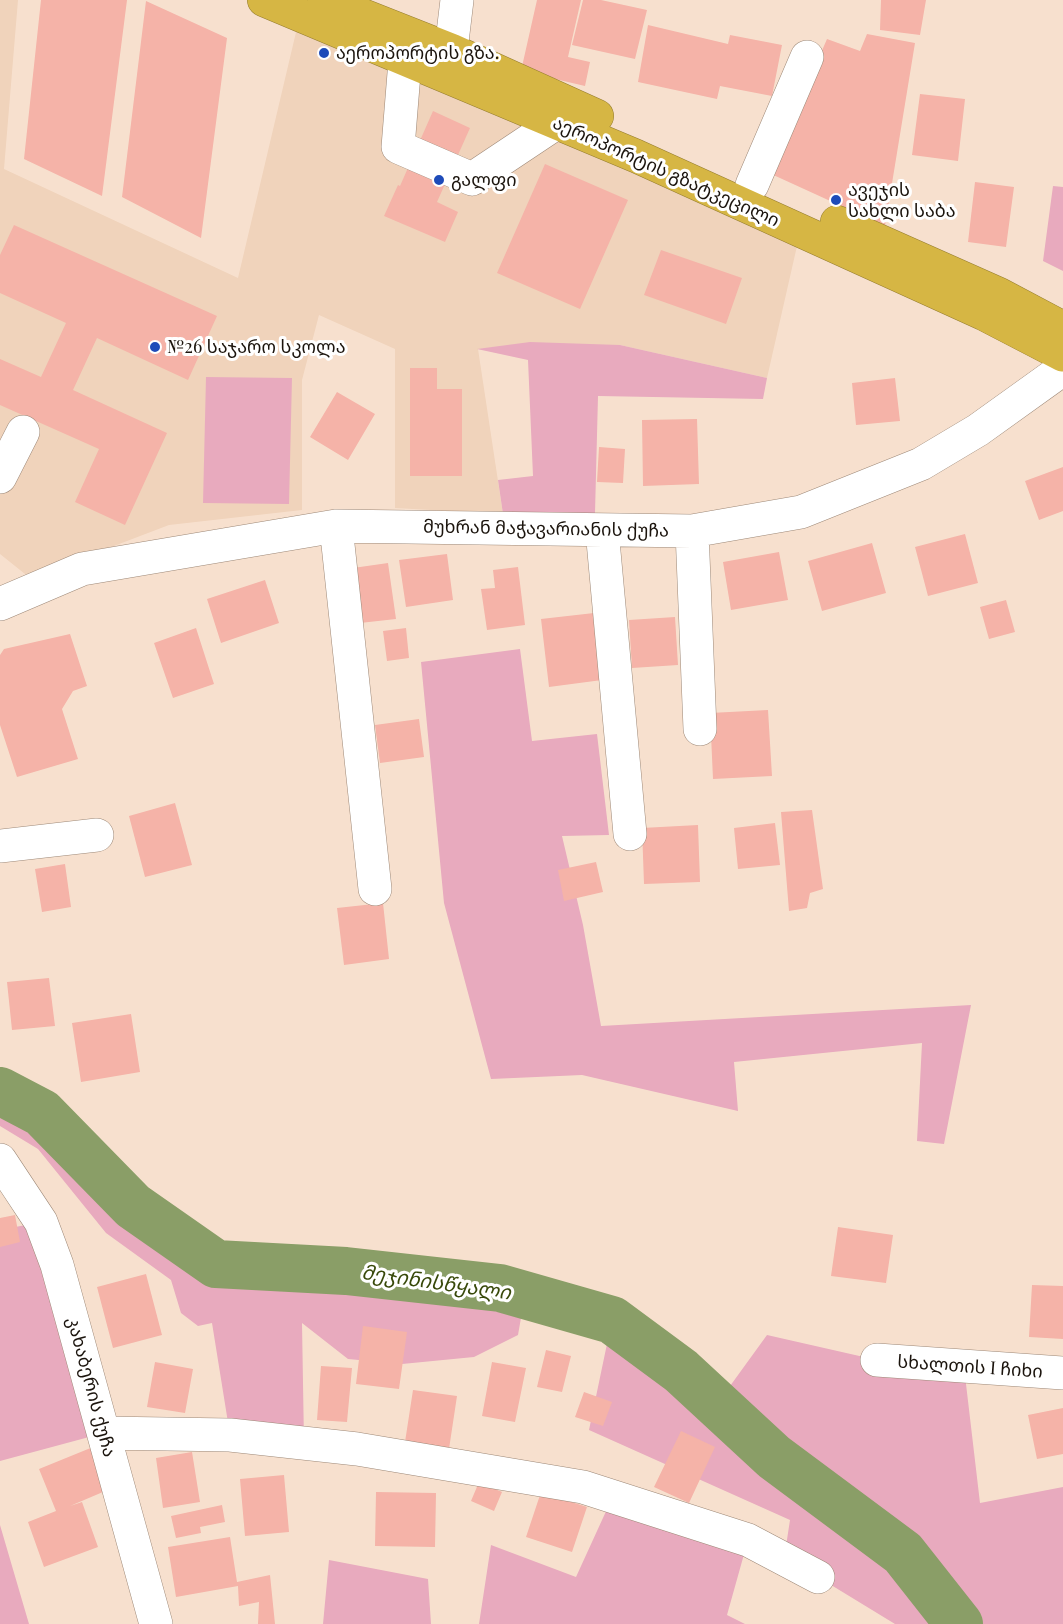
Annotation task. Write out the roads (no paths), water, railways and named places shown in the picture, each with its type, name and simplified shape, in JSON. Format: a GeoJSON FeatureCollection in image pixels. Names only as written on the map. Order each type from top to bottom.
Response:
{"type":"FeatureCollection","features":[{"type":"Feature","properties":{"kind":"highway","name":"აეროპორტის გზატკეცილი"},"geometry":{"type":"LineString","coordinates":[[264,0],[636,156],[973,309],[1063,355]]}},
{"type":"Feature","properties":{"kind":"highway","name":"აეროპორტის გზატკეცილი"},"geometry":{"type":"LineString","coordinates":[[324,0],[451,50],[999,294],[1063,328]]}},
{"type":"Feature","properties":{"kind":"street"},"geometry":{"type":"LineString","coordinates":[[451,50],[457,0]]}},
{"type":"Feature","properties":{"kind":"street"},"geometry":{"type":"LineString","coordinates":[[752,185],[807,57]]}},
{"type":"Feature","properties":{"kind":"street"},"geometry":{"type":"LineString","coordinates":[[405,61],[398,147],[472,179],[556,123]]}},
{"type":"Feature","properties":{"kind":"street","name":"მუხრან მაჭავარიანის ქუჩა"},"geometry":{"type":"LineString","coordinates":[[0,604],[82,569],[336,526],[692,531],[801,512],[921,464],[978,430],[1063,369]]}},
{"type":"Feature","properties":{"kind":"street"},"geometry":{"type":"LineString","coordinates":[[0,477],[23,432]]}},
{"type":"Feature","properties":{"kind":"street"},"geometry":{"type":"LineString","coordinates":[[336,526],[375,889]]}},
{"type":"Feature","properties":{"kind":"street"},"geometry":{"type":"LineString","coordinates":[[602,530],[630,834]]}},
{"type":"Feature","properties":{"kind":"street"},"geometry":{"type":"LineString","coordinates":[[692,531],[700,729]]}},
{"type":"Feature","properties":{"kind":"street"},"geometry":{"type":"LineString","coordinates":[[0,846],[97,835]]}},
{"type":"Feature","properties":{"kind":"street","name":"კახაბერის ქუჩა"},"geometry":{"type":"LineString","coordinates":[[0,1160],[9,1190],[41,1222],[57,1265],[156,1624]]}},
{"type":"Feature","properties":{"kind":"street","name":"სხალთის I ჩიხი"},"geometry":{"type":"LineString","coordinates":[[877,1360],[1063,1373]]}},
{"type":"Feature","properties":{"kind":"street"},"geometry":{"type":"LineString","coordinates":[[104,1433],[230,1435],[357,1449],[583,1486],[748,1540],[818,1577]]}},
{"type":"Feature","properties":{"kind":"waterway","name":"მეჯინისწყალი"},"geometry":{"type":"LineString","coordinates":[[0,1091],[42,1113],[133,1206],[216,1264],[346,1271],[500,1288],[612,1320],[681,1371],[774,1457],[903,1553],[959,1624]]}},
{"type":"Feature","properties":{"kind":"place","name":"აეროპორტის გზა."},"geometry":{"type":"Point","coordinates":[324,53]}},
{"type":"Feature","properties":{"kind":"place","name":"გალფი"},"geometry":{"type":"Point","coordinates":[439,180]}},
{"type":"Feature","properties":{"kind":"place","name":"ავეჯის სახლი საბა"},"geometry":{"type":"Point","coordinates":[836,200]}},
{"type":"Feature","properties":{"kind":"place","name":"№26 საჯარო სკოლა"},"geometry":{"type":"Point","coordinates":[155,347]}}]}
